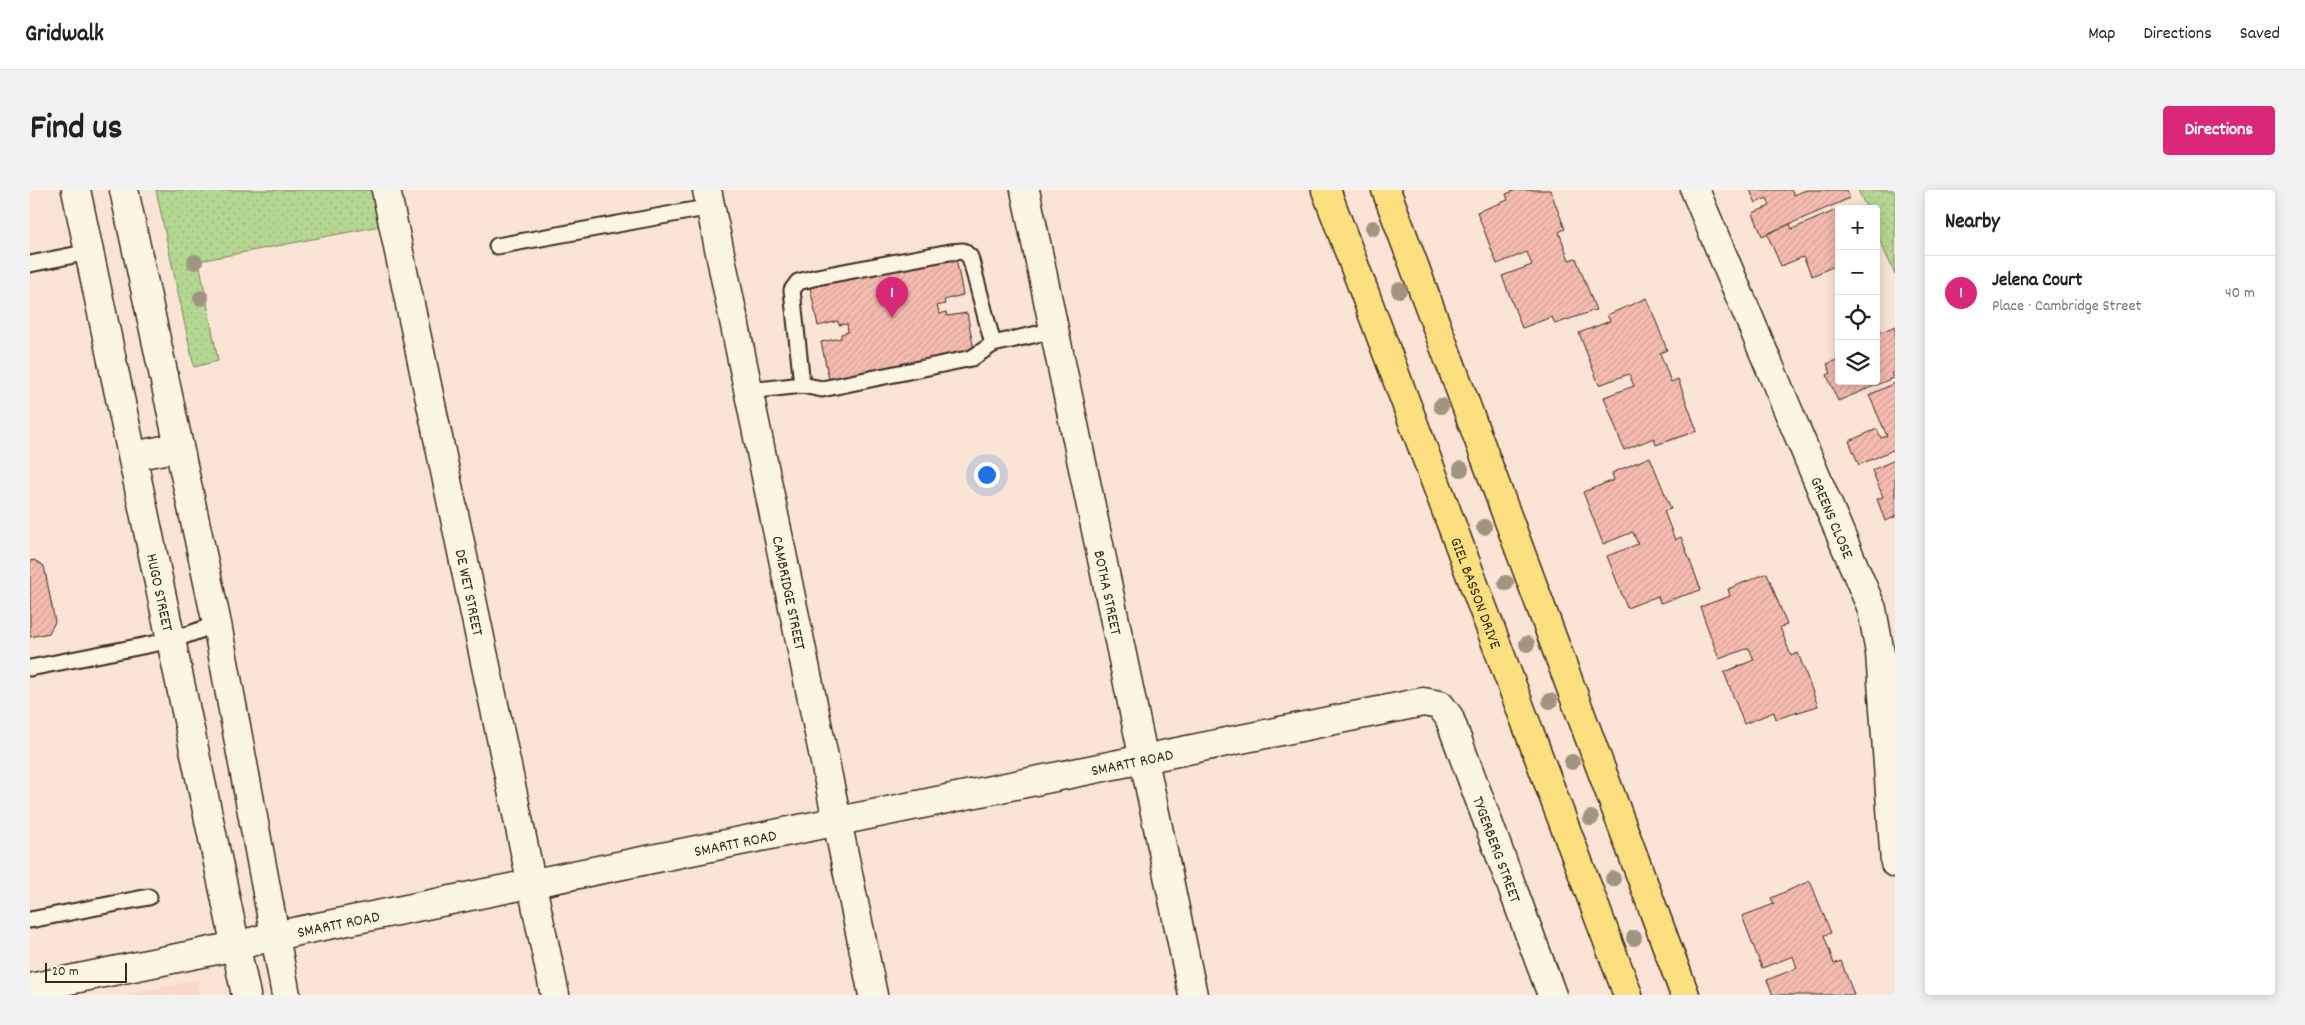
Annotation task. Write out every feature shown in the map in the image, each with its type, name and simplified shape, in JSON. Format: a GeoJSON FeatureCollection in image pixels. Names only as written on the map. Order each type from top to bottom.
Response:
{"type":"FeatureCollection","features":[{"type":"Feature","properties":{"kind":"main road","name":"GIEL BASSON DRIVE"},"geometry":{"type":"LineString","coordinates":[[1326,190],[1628,995]]}},
{"type":"Feature","properties":{"kind":"main road"},"geometry":{"type":"LineString","coordinates":[[1386,190],[1685,995]]}},
{"type":"Feature","properties":{"kind":"street","name":"HUGO STREET"},"geometry":{"type":"LineString","coordinates":[[76,190],[173,640],[246,995]]}},
{"type":"Feature","properties":{"kind":"street"},"geometry":{"type":"LineString","coordinates":[[124,190],[218,624],[286,995]]}},
{"type":"Feature","properties":{"kind":"street","name":"DE WET STREET"},"geometry":{"type":"LineString","coordinates":[[386,190],[555,995]]}},
{"type":"Feature","properties":{"kind":"street","name":"BOTHA STREET"},"geometry":{"type":"LineString","coordinates":[[1025,190],[1193,995]]}},
{"type":"Feature","properties":{"kind":"street","name":"GREENS CLOSE"},"geometry":{"type":"LineString","coordinates":[[1695,190],[1872,609],[1880,652],[1895,863]]}},
{"type":"Feature","properties":{"kind":"street","name":"CAMBRIDGE STREET"},"geometry":{"type":"LineString","coordinates":[[709,199],[873,995]]}},
{"type":"Feature","properties":{"kind":"street"},"geometry":{"type":"LineString","coordinates":[[133,456],[179,446]]}},
{"type":"Feature","properties":{"kind":"street","name":"SMARTT ROAD"},"geometry":{"type":"LineString","coordinates":[[30,988],[1144,757],[1423,702],[1440,704]]}},
{"type":"Feature","properties":{"kind":"street","name":"TYGERBERG STREET"},"geometry":{"type":"LineString","coordinates":[[1440,704],[1449,717],[1552,995]]}},
{"type":"Feature","properties":{"kind":"lane"},"geometry":{"type":"LineString","coordinates":[[497,246],[709,199]]}},
{"type":"Feature","properties":{"kind":"lane"},"geometry":{"type":"LineString","coordinates":[[802,385],[792,290],[798,282],[817,277],[962,251],[970,257],[993,344]]}},
{"type":"Feature","properties":{"kind":"lane"},"geometry":{"type":"LineString","coordinates":[[30,264],[89,252]]}},
{"type":"Feature","properties":{"kind":"lane"},"geometry":{"type":"LineString","coordinates":[[749,391],[802,385],[822,389],[972,358],[993,344],[1054,330]]}},
{"type":"Feature","properties":{"kind":"lane"},"geometry":{"type":"LineString","coordinates":[[30,668],[173,640],[218,624]]}},
{"type":"Feature","properties":{"kind":"lane"},"geometry":{"type":"LineString","coordinates":[[30,920],[149,897]]}},
{"type":"Feature","properties":{"kind":"shaded area"},"geometry":{"type":"Polygon","coordinates":[[[197,980],[200,995],[125,995],[197,980]]]}},
{"type":"Feature","properties":{"kind":"green space"},"geometry":{"type":"Polygon","coordinates":[[[156,190],[372,190],[380,226],[199,261],[218,361],[194,367],[156,190]]]}},
{"type":"Feature","properties":{"kind":"green space"},"geometry":{"type":"Polygon","coordinates":[[[1858,190],[1895,190],[1895,275],[1880,240],[1880,205],[1865,205],[1858,190]]]}},
{"type":"Feature","properties":{"kind":"building"},"geometry":{"type":"Polygon","coordinates":[[[1516,190],[1550,190],[1565,229],[1559,232],[1569,260],[1576,258],[1596,310],[1555,324],[1552,317],[1522,328],[1502,276],[1532,265],[1527,252],[1497,264],[1477,212],[1508,200],[1506,194],[1516,190]]]}},
{"type":"Feature","properties":{"kind":"building"},"geometry":{"type":"Polygon","coordinates":[[[1750,190],[1791,190],[1794,195],[1806,190],[1846,190],[1850,198],[1762,236],[1753,213],[1770,206],[1767,198],[1756,203],[1750,190]]]}},
{"type":"Feature","properties":{"kind":"building"},"geometry":{"type":"Polygon","coordinates":[[[1835,211],[1835,266],[1812,276],[1803,257],[1781,266],[1767,234],[1790,224],[1792,229],[1835,211]]]}},
{"type":"Feature","properties":{"kind":"building"},"geometry":{"type":"Polygon","coordinates":[[[956,258],[963,295],[944,300],[945,304],[937,306],[940,314],[946,312],[947,316],[967,313],[974,350],[829,379],[821,342],[841,338],[841,334],[848,332],[847,324],[839,325],[838,321],[818,326],[810,287],[956,258]]]}},
{"type":"Feature","properties":{"kind":"building"},"geometry":{"type":"Polygon","coordinates":[[[1647,298],[1667,350],[1660,353],[1671,382],[1678,379],[1697,431],[1656,445],[1654,438],[1624,450],[1604,397],[1634,386],[1629,374],[1599,385],[1579,333],[1610,321],[1607,315],[1647,298]]]}},
{"type":"Feature","properties":{"kind":"building"},"geometry":{"type":"Polygon","coordinates":[[[1895,326],[1895,371],[1891,373],[1893,378],[1880,383],[1880,329],[1882,332],[1895,326]]]}},
{"type":"Feature","properties":{"kind":"building"},"geometry":{"type":"Polygon","coordinates":[[[1835,361],[1835,385],[1876,385],[1838,401],[1827,375],[1831,373],[1827,364],[1835,361]]]}},
{"type":"Feature","properties":{"kind":"building"},"geometry":{"type":"Polygon","coordinates":[[[1895,383],[1895,449],[1859,465],[1849,441],[1877,429],[1881,438],[1887,436],[1869,395],[1895,383]]]}},
{"type":"Feature","properties":{"kind":"building"},"geometry":{"type":"Polygon","coordinates":[[[1650,457],[1671,509],[1664,511],[1675,540],[1681,537],[1701,590],[1660,603],[1658,596],[1627,608],[1607,556],[1638,544],[1633,532],[1603,544],[1583,492],[1614,480],[1612,473],[1650,457]]]}},
{"type":"Feature","properties":{"kind":"building"},"geometry":{"type":"Polygon","coordinates":[[[1895,460],[1895,517],[1885,521],[1877,499],[1883,497],[1872,470],[1895,460]]]}},
{"type":"Feature","properties":{"kind":"building"},"geometry":{"type":"Polygon","coordinates":[[[34,560],[44,566],[55,622],[49,633],[30,637],[30,561],[34,560]]]}},
{"type":"Feature","properties":{"kind":"building"},"geometry":{"type":"Polygon","coordinates":[[[1767,573],[1787,625],[1780,627],[1791,656],[1798,653],[1818,706],[1776,719],[1774,712],[1744,724],[1724,672],[1754,660],[1749,648],[1719,659],[1700,607],[1730,596],[1728,589],[1767,573]]]}},
{"type":"Feature","properties":{"kind":"building"},"geometry":{"type":"Polygon","coordinates":[[[1810,881],[1831,933],[1824,935],[1834,964],[1841,961],[1854,995],[1773,995],[1767,980],[1797,968],[1793,956],[1762,968],[1742,916],[1774,904],[1771,898],[1810,881]]]}},
{"type":"Feature","properties":{"kind":"place","name":"Jelena Court"},"geometry":{"type":"Point","coordinates":[892,318]}}]}
